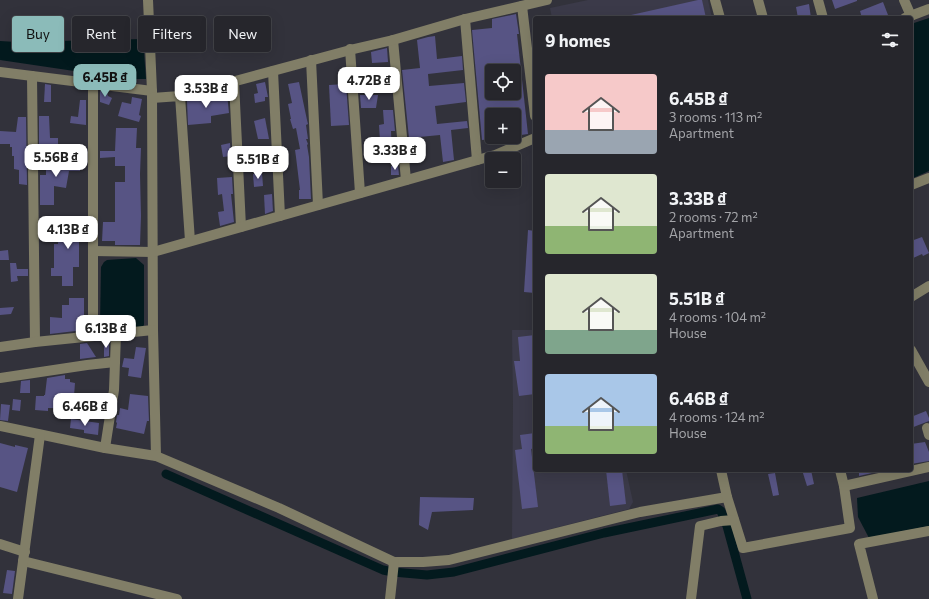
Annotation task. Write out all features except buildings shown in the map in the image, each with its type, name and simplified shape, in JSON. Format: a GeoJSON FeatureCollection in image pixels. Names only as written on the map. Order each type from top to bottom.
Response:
{"type":"FeatureCollection","features":[{"type":"Feature","properties":{"kind":"street"},"geometry":{"type":"LineString","coordinates":[[148,0],[152,94],[153,330],[156,456]]}},
{"type":"Feature","properties":{"kind":"street"},"geometry":{"type":"LineString","coordinates":[[0,72],[93,84],[152,94],[180,96],[311,60],[393,40],[464,19],[547,0]]}},
{"type":"Feature","properties":{"kind":"street"},"geometry":{"type":"LineString","coordinates":[[715,0],[719,16]]}},
{"type":"Feature","properties":{"kind":"street"},"geometry":{"type":"LineString","coordinates":[[758,0],[762,16]]}},
{"type":"Feature","properties":{"kind":"street"},"geometry":{"type":"LineString","coordinates":[[818,0],[822,16]]}},
{"type":"Feature","properties":{"kind":"street"},"geometry":{"type":"LineString","coordinates":[[904,0],[908,16]]}},
{"type":"Feature","properties":{"kind":"street"},"geometry":{"type":"LineString","coordinates":[[522,6],[533,99]]}},
{"type":"Feature","properties":{"kind":"street"},"geometry":{"type":"LineString","coordinates":[[911,16],[929,10]]}},
{"type":"Feature","properties":{"kind":"street"},"geometry":{"type":"LineString","coordinates":[[464,19],[477,160]]}},
{"type":"Feature","properties":{"kind":"street"},"geometry":{"type":"LineString","coordinates":[[393,40],[406,180]]}},
{"type":"Feature","properties":{"kind":"street"},"geometry":{"type":"LineString","coordinates":[[350,50],[360,193]]}},
{"type":"Feature","properties":{"kind":"street"},"geometry":{"type":"LineString","coordinates":[[311,60],[318,205]]}},
{"type":"Feature","properties":{"kind":"street"},"geometry":{"type":"LineString","coordinates":[[274,71],[280,216]]}},
{"type":"Feature","properties":{"kind":"street"},"geometry":{"type":"LineString","coordinates":[[32,76],[35,342]]}},
{"type":"Feature","properties":{"kind":"street"},"geometry":{"type":"LineString","coordinates":[[234,82],[241,227]]}},
{"type":"Feature","properties":{"kind":"street"},"geometry":{"type":"LineString","coordinates":[[93,84],[93,336]]}},
{"type":"Feature","properties":{"kind":"street"},"geometry":{"type":"LineString","coordinates":[[180,96],[190,241]]}},
{"type":"Feature","properties":{"kind":"street"},"geometry":{"type":"LineString","coordinates":[[93,251],[153,252],[495,155],[533,139]]}},
{"type":"Feature","properties":{"kind":"street"},"geometry":{"type":"LineString","coordinates":[[913,185],[929,178]]}},
{"type":"Feature","properties":{"kind":"street"},"geometry":{"type":"LineString","coordinates":[[913,296],[929,286]]}},
{"type":"Feature","properties":{"kind":"street"},"geometry":{"type":"LineString","coordinates":[[0,347],[153,330]]}},
{"type":"Feature","properties":{"kind":"street"},"geometry":{"type":"LineString","coordinates":[[105,448],[114,390],[116,334]]}},
{"type":"Feature","properties":{"kind":"street"},"geometry":{"type":"LineString","coordinates":[[913,354],[929,382]]}},
{"type":"Feature","properties":{"kind":"street"},"geometry":{"type":"LineString","coordinates":[[0,378],[115,362]]}},
{"type":"Feature","properties":{"kind":"street"},"geometry":{"type":"LineString","coordinates":[[0,426],[105,448],[156,456],[279,508],[393,569],[424,562],[449,560],[640,512],[727,497]]}},
{"type":"Feature","properties":{"kind":"street"},"geometry":{"type":"LineString","coordinates":[[18,599],[40,435]]}},
{"type":"Feature","properties":{"kind":"street"},"geometry":{"type":"LineString","coordinates":[[913,471],[929,467]]}},
{"type":"Feature","properties":{"kind":"street"},"geometry":{"type":"LineString","coordinates":[[721,472],[727,497],[728,520],[743,548],[850,528],[840,472]]}},
{"type":"Feature","properties":{"kind":"street"},"geometry":{"type":"LineString","coordinates":[[844,486],[907,472]]}},
{"type":"Feature","properties":{"kind":"street"},"geometry":{"type":"LineString","coordinates":[[691,599],[700,526],[728,520]]}},
{"type":"Feature","properties":{"kind":"street"},"geometry":{"type":"LineString","coordinates":[[873,599],[859,544],[929,531]]}},
{"type":"Feature","properties":{"kind":"street"},"geometry":{"type":"LineString","coordinates":[[0,544],[24,556],[177,599]]}},
{"type":"Feature","properties":{"kind":"street"},"geometry":{"type":"LineString","coordinates":[[390,599],[393,569]]}},
{"type":"Feature","properties":{"kind":"shaded area"},"geometry":{"type":"Polygon","coordinates":[[[588,0],[708,0],[712,16],[552,16],[550,8],[588,0]]]}},
{"type":"Feature","properties":{"kind":"shaded area"},"geometry":{"type":"Polygon","coordinates":[[[929,18],[929,171],[913,178],[913,23],[929,18]]]}},
{"type":"Feature","properties":{"kind":"shaded area"},"geometry":{"type":"Polygon","coordinates":[[[130,39],[138,39],[138,52],[144,52],[146,79],[81,72],[0,60],[0,41],[12,42],[12,52],[64,52],[64,41],[72,41],[72,52],[130,52],[130,39]]]}},
{"type":"Feature","properties":{"kind":"shaded area"},"geometry":{"type":"Polygon","coordinates":[[[136,258],[144,265],[144,325],[141,329],[103,331],[100,325],[101,267],[107,260],[136,258]]]}},
{"type":"Feature","properties":{"kind":"shaded area"},"geometry":{"type":"Polygon","coordinates":[[[512,330],[533,330],[533,472],[626,472],[633,502],[629,509],[512,539],[512,330]]]}},
{"type":"Feature","properties":{"kind":"shaded area"},"geometry":{"type":"Polygon","coordinates":[[[929,481],[929,526],[869,538],[858,517],[857,498],[929,481]]]}},
{"type":"Feature","properties":{"kind":"waterway"},"geometry":{"type":"LineString","coordinates":[[166,474],[383,570],[427,575],[454,572],[604,533],[718,509],[721,511],[727,526],[747,599]]}}]}
